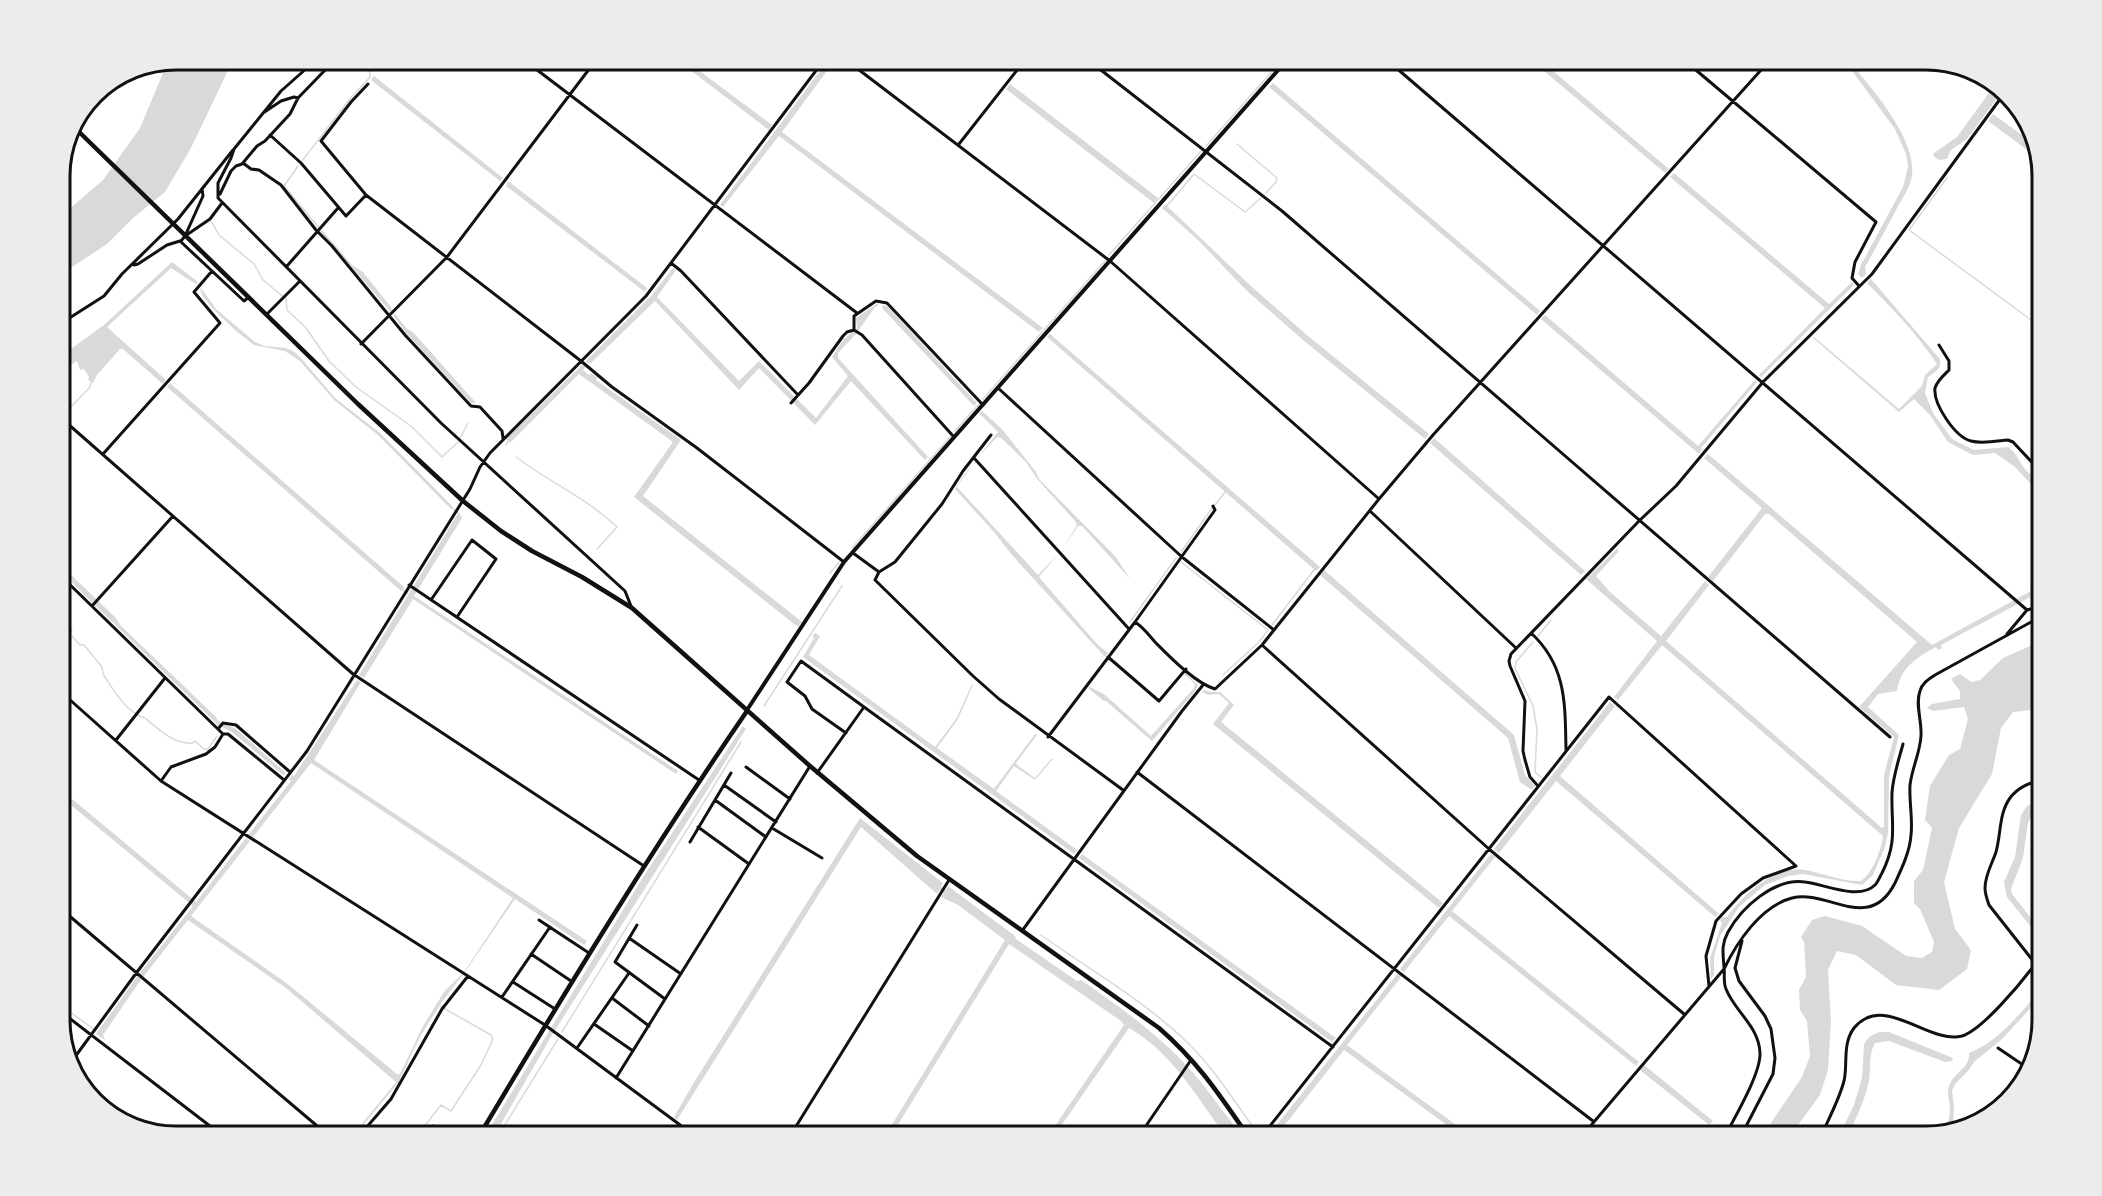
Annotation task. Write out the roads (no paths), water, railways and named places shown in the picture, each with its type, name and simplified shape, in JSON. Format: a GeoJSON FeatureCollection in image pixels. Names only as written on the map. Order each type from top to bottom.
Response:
{"type":"FeatureCollection","features":[{"type":"Feature","properties":{"kind":"main road"},"geometry":{"type":"LineString","coordinates":[[80,133],[358,404],[463,501],[501,531],[532,551],[582,577],[632,608],[817,773],[917,856],[1159,1028],[1206,1075],[1241,1126]]}},
{"type":"Feature","properties":{"kind":"main road"},"geometry":{"type":"LineString","coordinates":[[485,1126],[571,981],[699,780],[747,711]]}},
{"type":"Feature","properties":{"kind":"street"},"geometry":{"type":"LineString","coordinates":[[71,317],[104,296],[122,274],[178,219],[262,112],[305,70]]}},
{"type":"Feature","properties":{"kind":"street"},"geometry":{"type":"LineString","coordinates":[[218,198],[227,176],[236,166],[243,163],[290,114],[298,98],[325,70]]}},
{"type":"Feature","properties":{"kind":"street"},"geometry":{"type":"LineString","coordinates":[[538,70],[857,313]]}},
{"type":"Feature","properties":{"kind":"street"},"geometry":{"type":"LineString","coordinates":[[361,344],[447,257],[588,70]]}},
{"type":"Feature","properties":{"kind":"street"},"geometry":{"type":"LineString","coordinates":[[76,1055],[193,898],[245,834],[307,751],[463,501],[483,462],[503,439],[646,296],[816,70]]}},
{"type":"Feature","properties":{"kind":"street"},"geometry":{"type":"LineString","coordinates":[[859,70],[1110,261],[1379,499]]}},
{"type":"Feature","properties":{"kind":"street"},"geometry":{"type":"LineString","coordinates":[[959,144],[1017,70]]}},
{"type":"Feature","properties":{"kind":"street"},"geometry":{"type":"LineString","coordinates":[[1101,70],[1281,211],[1890,737]]}},
{"type":"Feature","properties":{"kind":"street"},"geometry":{"type":"LineString","coordinates":[[747,711],[844,562],[1278,70]]}},
{"type":"Feature","properties":{"kind":"street"},"geometry":{"type":"LineString","coordinates":[[1399,70],[2027,610]]}},
{"type":"Feature","properties":{"kind":"street"},"geometry":{"type":"LineString","coordinates":[[1696,70],[1876,222],[1853,266],[1852,278],[1859,286]]}},
{"type":"Feature","properties":{"kind":"street"},"geometry":{"type":"LineString","coordinates":[[1135,622],[1203,685],[1215,689],[1262,645],[1433,435],[1761,70]]}},
{"type":"Feature","properties":{"kind":"street"},"geometry":{"type":"LineString","coordinates":[[368,84],[321,141],[366,195],[612,387],[697,448],[844,562]]}},
{"type":"Feature","properties":{"kind":"street"},"geometry":{"type":"LineString","coordinates":[[262,112],[265,113],[281,101],[298,98]]}},
{"type":"Feature","properties":{"kind":"street"},"geometry":{"type":"LineString","coordinates":[[1539,786],[1530,777],[1525,760],[1523,744],[1525,701],[1509,661],[1511,654],[1676,486],[1763,382],[1872,274],[2000,100]]}},
{"type":"Feature","properties":{"kind":"street"},"geometry":{"type":"LineString","coordinates":[[270,135],[301,163],[346,216],[366,195]]}},
{"type":"Feature","properties":{"kind":"street"},"geometry":{"type":"LineString","coordinates":[[234,149],[218,183],[218,198],[222,203],[361,344],[483,462],[625,591],[632,608]]}},
{"type":"Feature","properties":{"kind":"street"},"geometry":{"type":"LineString","coordinates":[[243,163],[251,169],[260,170],[281,185],[316,230],[433,367],[471,406],[480,407],[502,431],[503,439]]}},
{"type":"Feature","properties":{"kind":"street"},"geometry":{"type":"LineString","coordinates":[[185,236],[203,196],[202,189]]}},
{"type":"Feature","properties":{"kind":"street"},"geometry":{"type":"LineString","coordinates":[[133,265],[167,245],[180,241],[210,219],[222,203]]}},
{"type":"Feature","properties":{"kind":"street"},"geometry":{"type":"LineString","coordinates":[[286,266],[338,208]]}},
{"type":"Feature","properties":{"kind":"street"},"geometry":{"type":"LineString","coordinates":[[180,241],[244,301],[249,297]]}},
{"type":"Feature","properties":{"kind":"street"},"geometry":{"type":"LineString","coordinates":[[671,263],[798,395]]}},
{"type":"Feature","properties":{"kind":"street"},"geometry":{"type":"LineString","coordinates":[[103,454],[220,323],[194,292],[213,271]]}},
{"type":"Feature","properties":{"kind":"street"},"geometry":{"type":"LineString","coordinates":[[267,314],[299,282]]}},
{"type":"Feature","properties":{"kind":"street"},"geometry":{"type":"LineString","coordinates":[[954,437],[854,330],[853,319],[857,313],[876,301],[887,303],[983,405]]}},
{"type":"Feature","properties":{"kind":"street"},"geometry":{"type":"LineString","coordinates":[[791,404],[843,336],[854,330]]}},
{"type":"Feature","properties":{"kind":"street"},"geometry":{"type":"LineString","coordinates":[[1939,345],[1949,361],[1949,370],[1938,381],[1935,397],[1949,423],[1971,441],[2008,440],[2013,442],[2031,462]]}},
{"type":"Feature","properties":{"kind":"street"},"geometry":{"type":"LineString","coordinates":[[998,387],[1182,557],[1274,630]]}},
{"type":"Feature","properties":{"kind":"street"},"geometry":{"type":"LineString","coordinates":[[71,426],[355,675],[644,867]]}},
{"type":"Feature","properties":{"kind":"street"},"geometry":{"type":"LineString","coordinates":[[992,435],[963,471],[942,504],[894,562],[879,572],[875,580],[999,699],[1123,790]]}},
{"type":"Feature","properties":{"kind":"street"},"geometry":{"type":"LineString","coordinates":[[974,458],[1129,629]]}},
{"type":"Feature","properties":{"kind":"street"},"geometry":{"type":"LineString","coordinates":[[1048,737],[1135,622],[1214,508]]}},
{"type":"Feature","properties":{"kind":"street"},"geometry":{"type":"LineString","coordinates":[[1370,511],[1516,648]]}},
{"type":"Feature","properties":{"kind":"street"},"geometry":{"type":"LineString","coordinates":[[92,606],[174,516]]}},
{"type":"Feature","properties":{"kind":"street"},"geometry":{"type":"LineString","coordinates":[[431,600],[472,540],[496,559],[457,617]]}},
{"type":"Feature","properties":{"kind":"street"},"geometry":{"type":"LineString","coordinates":[[853,552],[879,572]]}},
{"type":"Feature","properties":{"kind":"street"},"geometry":{"type":"LineString","coordinates":[[71,586],[223,734],[228,734],[284,780]]}},
{"type":"Feature","properties":{"kind":"street"},"geometry":{"type":"LineString","coordinates":[[411,586],[699,780]]}},
{"type":"Feature","properties":{"kind":"street"},"geometry":{"type":"LineString","coordinates":[[2007,634],[2027,610],[2032,609]]}},
{"type":"Feature","properties":{"kind":"street"},"geometry":{"type":"LineString","coordinates":[[1589,1126],[1724,969],[1733,951],[1765,914],[1790,898],[1810,898],[1859,907],[1872,905],[1888,894],[1900,871],[1911,837],[1910,783],[1921,739],[1919,692],[1927,680],[2032,621]]}},
{"type":"Feature","properties":{"kind":"street"},"geometry":{"type":"LineString","coordinates":[[1531,633],[1545,648],[1563,688],[1566,752]]}},
{"type":"Feature","properties":{"kind":"street"},"geometry":{"type":"LineString","coordinates":[[1262,645],[1489,849],[1684,1014]]}},
{"type":"Feature","properties":{"kind":"street"},"geometry":{"type":"LineString","coordinates":[[1108,657],[1159,701],[1186,669]]}},
{"type":"Feature","properties":{"kind":"street"},"geometry":{"type":"LineString","coordinates":[[846,733],[812,708],[805,696],[787,682],[801,662],[1333,1047]]}},
{"type":"Feature","properties":{"kind":"street"},"geometry":{"type":"LineString","coordinates":[[116,740],[165,677]]}},
{"type":"Feature","properties":{"kind":"street"},"geometry":{"type":"LineString","coordinates":[[1022,931],[1123,790],[1203,685]]}},
{"type":"Feature","properties":{"kind":"street"},"geometry":{"type":"LineString","coordinates":[[1270,1126],[1609,697],[1796,866],[1763,878],[1742,894],[1716,921],[1706,956],[1709,987]]}},
{"type":"Feature","properties":{"kind":"street"},"geometry":{"type":"LineString","coordinates":[[71,701],[161,781],[546,1026],[681,1126]]}},
{"type":"Feature","properties":{"kind":"street"},"geometry":{"type":"LineString","coordinates":[[817,773],[864,707]]}},
{"type":"Feature","properties":{"kind":"street"},"geometry":{"type":"LineString","coordinates":[[218,729],[223,723],[236,725],[290,772]]}},
{"type":"Feature","properties":{"kind":"street"},"geometry":{"type":"LineString","coordinates":[[161,781],[171,767],[206,754],[215,747],[223,734]]}},
{"type":"Feature","properties":{"kind":"street"},"geometry":{"type":"LineString","coordinates":[[1730,1126],[1759,1069],[1760,1052],[1755,1032],[1726,991],[1721,947],[1729,930],[1751,904],[1769,891],[1792,882],[1804,881],[1848,892],[1864,891],[1875,885],[1893,843],[1892,792],[1903,744]]}},
{"type":"Feature","properties":{"kind":"street"},"geometry":{"type":"LineString","coordinates":[[746,766],[790,799]]}},
{"type":"Feature","properties":{"kind":"street"},"geometry":{"type":"LineString","coordinates":[[616,1078],[810,766]]}},
{"type":"Feature","properties":{"kind":"street"},"geometry":{"type":"LineString","coordinates":[[1137,772],[1593,1121]]}},
{"type":"Feature","properties":{"kind":"street"},"geometry":{"type":"LineString","coordinates":[[690,842],[731,773]]}},
{"type":"Feature","properties":{"kind":"street"},"geometry":{"type":"LineString","coordinates":[[2032,782],[2019,790],[2006,804],[1995,853],[1986,878],[1985,897],[1989,906],[2032,959]]}},
{"type":"Feature","properties":{"kind":"street"},"geometry":{"type":"LineString","coordinates":[[724,785],[776,822]]}},
{"type":"Feature","properties":{"kind":"street"},"geometry":{"type":"LineString","coordinates":[[715,800],[766,837]]}},
{"type":"Feature","properties":{"kind":"street"},"geometry":{"type":"LineString","coordinates":[[698,827],[749,864]]}},
{"type":"Feature","properties":{"kind":"street"},"geometry":{"type":"LineString","coordinates":[[772,828],[822,858]]}},
{"type":"Feature","properties":{"kind":"street"},"geometry":{"type":"LineString","coordinates":[[796,1126],[949,880]]}},
{"type":"Feature","properties":{"kind":"street"},"geometry":{"type":"LineString","coordinates":[[71,917],[317,1126]]}},
{"type":"Feature","properties":{"kind":"street"},"geometry":{"type":"LineString","coordinates":[[539,920],[589,953]]}},
{"type":"Feature","properties":{"kind":"street"},"geometry":{"type":"LineString","coordinates":[[637,925],[615,962],[665,999]]}},
{"type":"Feature","properties":{"kind":"street"},"geometry":{"type":"LineString","coordinates":[[502,997],[550,927]]}},
{"type":"Feature","properties":{"kind":"street"},"geometry":{"type":"LineString","coordinates":[[629,938],[681,974]]}},
{"type":"Feature","properties":{"kind":"street"},"geometry":{"type":"LineString","coordinates":[[1743,939],[1735,968],[1739,981],[1765,1016],[1771,1029],[1775,1058],[1773,1074],[1747,1126]]}},
{"type":"Feature","properties":{"kind":"street"},"geometry":{"type":"LineString","coordinates":[[531,954],[571,981]]}},
{"type":"Feature","properties":{"kind":"street"},"geometry":{"type":"LineString","coordinates":[[1825,1126],[1844,1081],[1848,1041],[1858,1025],[1871,1018],[1886,1016],[1896,1017],[1949,1036],[1965,1035],[1994,1011],[2032,968]]}},
{"type":"Feature","properties":{"kind":"street"},"geometry":{"type":"LineString","coordinates":[[576,1048],[629,973]]}},
{"type":"Feature","properties":{"kind":"street"},"geometry":{"type":"LineString","coordinates":[[366,1126],[400,1086],[443,1007],[467,975]]}},
{"type":"Feature","properties":{"kind":"street"},"geometry":{"type":"LineString","coordinates":[[513,982],[555,1009]]}},
{"type":"Feature","properties":{"kind":"street"},"geometry":{"type":"LineString","coordinates":[[612,998],[649,1026]]}},
{"type":"Feature","properties":{"kind":"street"},"geometry":{"type":"LineString","coordinates":[[71,1019],[211,1126]]}},
{"type":"Feature","properties":{"kind":"street"},"geometry":{"type":"LineString","coordinates":[[594,1024],[633,1051]]}},
{"type":"Feature","properties":{"kind":"street"},"geometry":{"type":"LineString","coordinates":[[1998,1048],[2021,1064]]}},
{"type":"Feature","properties":{"kind":"street"},"geometry":{"type":"LineString","coordinates":[[1146,1126],[1192,1059]]}},
{"type":"Feature","properties":{"kind":"waterway"},"geometry":{"type":"LineString","coordinates":[[302,161],[349,100],[370,77],[368,70]]}},
{"type":"Feature","properties":{"kind":"waterway"},"geometry":{"type":"LineString","coordinates":[[1206,146],[1273,70]]}},
{"type":"Feature","properties":{"kind":"waterway"},"geometry":{"type":"LineString","coordinates":[[1237,144],[1277,178],[1266,193]]}},
{"type":"Feature","properties":{"kind":"waterway"},"geometry":{"type":"LineString","coordinates":[[1109,255],[1202,150]]}},
{"type":"Feature","properties":{"kind":"waterway"},"geometry":{"type":"LineString","coordinates":[[298,166],[284,186],[320,229]]}},
{"type":"Feature","properties":{"kind":"waterway"},"geometry":{"type":"LineString","coordinates":[[1167,206],[1194,174],[1245,212],[1261,198]]}},
{"type":"Feature","properties":{"kind":"waterway"},"geometry":{"type":"LineString","coordinates":[[1947,178],[1909,230],[2031,320]]}},
{"type":"Feature","properties":{"kind":"waterway"},"geometry":{"type":"LineString","coordinates":[[211,221],[219,235],[254,264],[263,280],[286,299],[287,310],[306,328],[329,361],[356,387],[411,426],[442,457],[458,442],[468,423]]}},
{"type":"Feature","properties":{"kind":"waterway"},"geometry":{"type":"LineString","coordinates":[[983,399],[1105,261]]}},
{"type":"Feature","properties":{"kind":"waterway"},"geometry":{"type":"LineString","coordinates":[[71,407],[90,387],[92,380]]}},
{"type":"Feature","properties":{"kind":"waterway"},"geometry":{"type":"LineString","coordinates":[[954,432],[979,404]]}},
{"type":"Feature","properties":{"kind":"waterway"},"geometry":{"type":"LineString","coordinates":[[852,548],[950,437]]}},
{"type":"Feature","properties":{"kind":"waterway"},"geometry":{"type":"LineString","coordinates":[[506,445],[508,441]]}},
{"type":"Feature","properties":{"kind":"waterway"},"geometry":{"type":"LineString","coordinates":[[516,457],[594,508],[617,527],[597,549]]}},
{"type":"Feature","properties":{"kind":"waterway"},"geometry":{"type":"LineString","coordinates":[[1215,505],[1225,492]]}},
{"type":"Feature","properties":{"kind":"waterway"},"geometry":{"type":"LineString","coordinates":[[452,508],[458,513]]}},
{"type":"Feature","properties":{"kind":"waterway"},"geometry":{"type":"LineString","coordinates":[[1181,552],[1212,508]]}},
{"type":"Feature","properties":{"kind":"waterway"},"geometry":{"type":"LineString","coordinates":[[1130,622],[1176,558]]}},
{"type":"Feature","properties":{"kind":"waterway"},"geometry":{"type":"LineString","coordinates":[[830,573],[839,562]]}},
{"type":"Feature","properties":{"kind":"waterway"},"geometry":{"type":"LineString","coordinates":[[1181,562],[1268,630],[1259,642],[1223,675]]}},
{"type":"Feature","properties":{"kind":"waterway"},"geometry":{"type":"LineString","coordinates":[[1272,625],[1314,570]]}},
{"type":"Feature","properties":{"kind":"waterway"},"geometry":{"type":"LineString","coordinates":[[764,706],[842,586]]}},
{"type":"Feature","properties":{"kind":"waterway"},"geometry":{"type":"LineString","coordinates":[[402,589],[408,594]]}},
{"type":"Feature","properties":{"kind":"waterway"},"geometry":{"type":"LineString","coordinates":[[1538,636],[1551,620]]}},
{"type":"Feature","properties":{"kind":"waterway"},"geometry":{"type":"LineString","coordinates":[[71,628],[71,632]]}},
{"type":"Feature","properties":{"kind":"waterway"},"geometry":{"type":"LineString","coordinates":[[71,635],[80,645],[84,645],[102,667],[103,674],[111,686],[132,711],[173,739],[186,743],[195,741],[207,750],[217,736]]}},
{"type":"Feature","properties":{"kind":"waterway"},"geometry":{"type":"LineString","coordinates":[[1533,642],[1516,662],[1515,668],[1533,706],[1537,729],[1535,772],[1542,778]]}},
{"type":"Feature","properties":{"kind":"waterway"},"geometry":{"type":"LineString","coordinates":[[562,1032],[741,742]]}},
{"type":"Feature","properties":{"kind":"waterway"},"geometry":{"type":"LineString","coordinates":[[1041,935],[1136,1000],[1172,1028],[1208,1065],[1252,1126]]}},
{"type":"Feature","properties":{"kind":"waterway"},"geometry":{"type":"LineString","coordinates":[[425,1126],[441,1105],[451,1111],[481,1065],[493,1039],[491,1035],[440,1006]]}},
{"type":"Feature","properties":{"kind":"waterway"},"geometry":{"type":"LineString","coordinates":[[71,1013],[95,1030]]}},
{"type":"Feature","properties":{"kind":"waterway"},"geometry":{"type":"LineString","coordinates":[[504,1126],[558,1039]]}}]}
